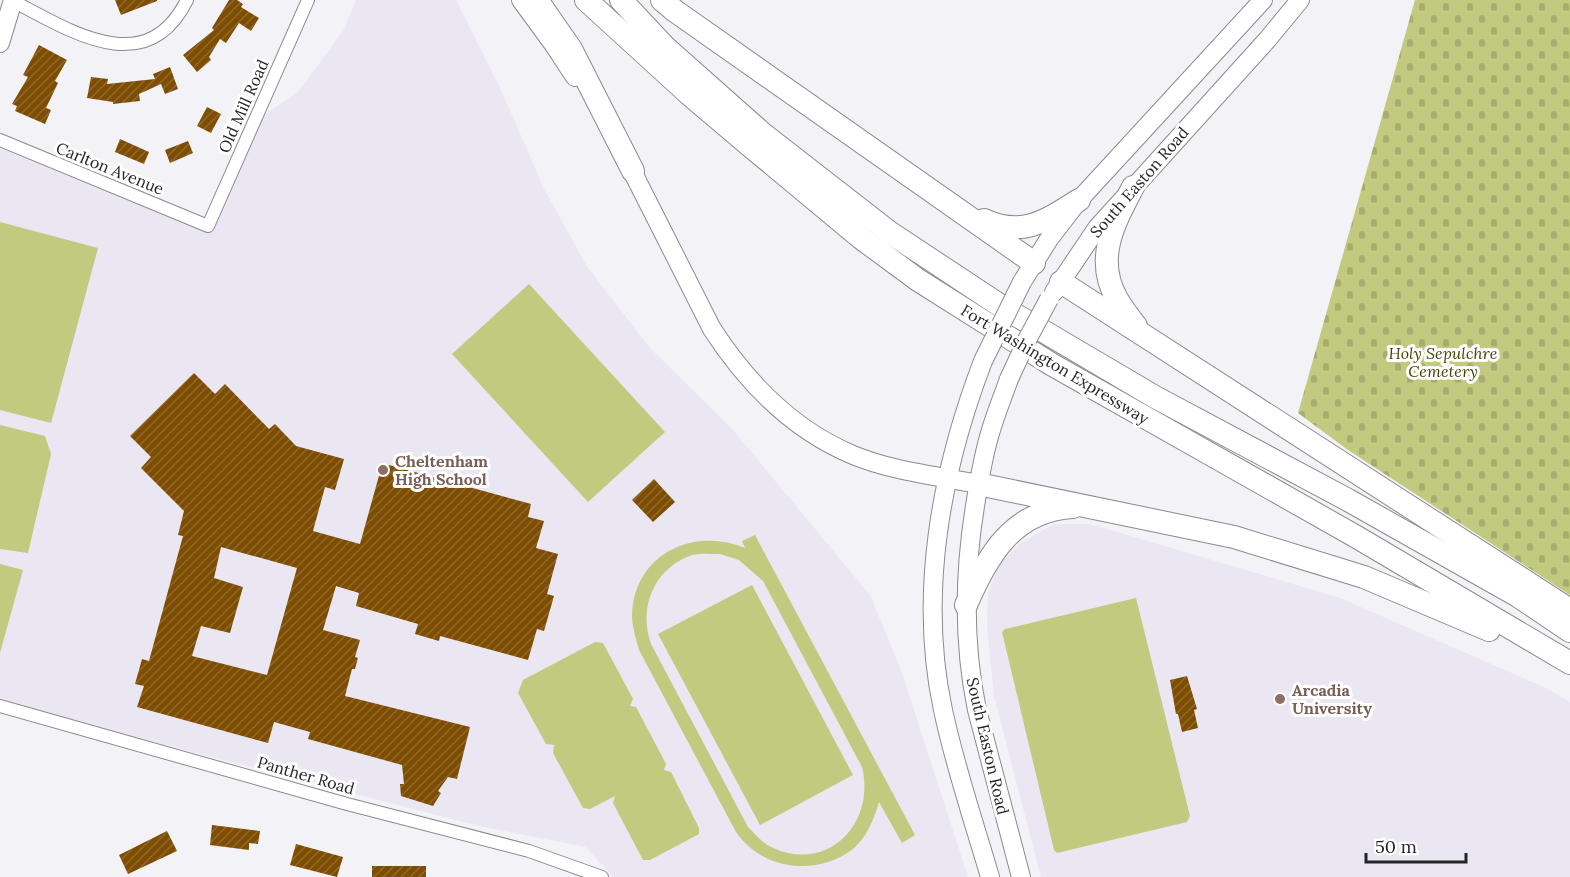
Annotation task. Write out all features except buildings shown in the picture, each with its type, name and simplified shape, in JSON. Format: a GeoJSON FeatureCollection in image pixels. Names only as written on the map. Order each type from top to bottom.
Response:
{"type":"FeatureCollection","features":[{"type":"Feature","properties":{"kind":"highway"},"geometry":{"type":"LineString","coordinates":[[537,0],[571,49],[633,171]]}},
{"type":"Feature","properties":{"kind":"highway","name":"Fort Washington Expressway"},"geometry":{"type":"LineString","coordinates":[[586,0],[689,94],[748,144],[861,238],[918,280],[1051,364],[1355,536],[1570,665]]}},
{"type":"Feature","properties":{"kind":"highway","name":"Fort Washington Expressway"},"geometry":{"type":"LineString","coordinates":[[621,0],[665,47],[754,126],[889,232],[1004,308],[1155,397],[1348,500],[1518,596],[1570,630]]}},
{"type":"Feature","properties":{"kind":"highway"},"geometry":{"type":"LineString","coordinates":[[662,0],[1034,263]]}},
{"type":"Feature","properties":{"kind":"highway"},"geometry":{"type":"LineString","coordinates":[[1133,187],[1108,240],[1108,269],[1116,297],[1141,335]]}},
{"type":"Feature","properties":{"kind":"highway"},"geometry":{"type":"LineString","coordinates":[[947,202],[988,222],[1006,227],[1023,228],[1045,221],[1079,200]]}},
{"type":"Feature","properties":{"kind":"highway"},"geometry":{"type":"LineString","coordinates":[[1055,290],[1141,335],[1570,610]]}},
{"type":"Feature","properties":{"kind":"highway"},"geometry":{"type":"LineString","coordinates":[[978,484],[1234,537],[1364,578],[1570,665]]}},
{"type":"Feature","properties":{"kind":"highway"},"geometry":{"type":"LineString","coordinates":[[966,605],[989,559],[1000,543],[1013,531],[1029,519],[1047,511],[1087,507]]}},
{"type":"Feature","properties":{"kind":"main road"},"geometry":{"type":"LineString","coordinates":[[0,43],[12,0]]}},
{"type":"Feature","properties":{"kind":"main road"},"geometry":{"type":"LineString","coordinates":[[521,0],[554,45],[633,171],[712,329],[728,354],[772,404],[829,443],[854,456],[978,484]]}},
{"type":"Feature","properties":{"kind":"main road","name":"South Easton Road"},"geometry":{"type":"LineString","coordinates":[[990,877],[954,758],[942,708],[933,624],[933,583],[937,539],[947,477],[967,403],[983,362],[1022,282],[1079,200],[1263,0]]}},
{"type":"Feature","properties":{"kind":"main road","name":"South Easton Road"},"geometry":{"type":"LineString","coordinates":[[1021,877],[980,728],[971,683],[966,605],[970,539],[978,484],[990,432],[1009,379],[1028,338],[1055,290],[1097,228],[1267,40],[1300,0]]}},
{"type":"Feature","properties":{"kind":"main road"},"geometry":{"type":"LineString","coordinates":[[1034,263],[1055,290]]}},
{"type":"Feature","properties":{"kind":"street"},"geometry":{"type":"LineString","coordinates":[[12,0],[79,35],[112,44],[136,44],[170,27],[188,0]]}},
{"type":"Feature","properties":{"kind":"street","name":"Old Mill Road"},"geometry":{"type":"LineString","coordinates":[[208,226],[308,0]]}},
{"type":"Feature","properties":{"kind":"street","name":"Carlton Avenue"},"geometry":{"type":"LineString","coordinates":[[0,140],[208,226]]}},
{"type":"Feature","properties":{"kind":"street","name":"Panther Road"},"geometry":{"type":"LineString","coordinates":[[0,706],[347,804],[529,851],[602,877]]}},
{"type":"Feature","properties":{"kind":"shaded area","name":"Cheltenham High School"},"geometry":{"type":"Polygon","coordinates":[[[356,0],[456,0],[500,88],[545,191],[588,268],[649,347],[733,430],[870,595],[901,670],[968,877],[613,877],[586,847],[479,826],[0,702],[0,140],[207,226],[253,123],[299,91],[343,31],[356,0]]]}},
{"type":"Feature","properties":{"kind":"shaded area","name":"Arcadia University"},"geometry":{"type":"Polygon","coordinates":[[[1054,524],[1090,524],[1340,598],[1546,688],[1570,702],[1570,877],[1041,877],[994,696],[987,626],[988,594],[998,566],[1019,544],[1054,524]]]}},
{"type":"Feature","properties":{"kind":"green space","name":"Holy Sepulchre Cemetery"},"geometry":{"type":"Polygon","coordinates":[[[1415,0],[1570,0],[1570,595],[1348,450],[1298,413],[1415,0]]]}},
{"type":"Feature","properties":{"kind":"green space"},"geometry":{"type":"Polygon","coordinates":[[[0,222],[98,248],[51,423],[0,410],[0,222]]]}},
{"type":"Feature","properties":{"kind":"green space"},"geometry":{"type":"Polygon","coordinates":[[[529,284],[665,432],[588,502],[452,354],[529,284]]]}},
{"type":"Feature","properties":{"kind":"green space"},"geometry":{"type":"Polygon","coordinates":[[[0,425],[45,436],[51,454],[28,553],[0,549],[0,425]]]}},
{"type":"Feature","properties":{"kind":"green space"},"geometry":{"type":"Polygon","coordinates":[[[755,535],[915,835],[902,843],[879,802],[862,839],[853,849],[838,858],[823,864],[807,866],[790,865],[760,855],[736,832],[639,650],[632,618],[635,596],[642,578],[654,563],[668,552],[686,544],[705,541],[725,542],[745,548],[742,541],[755,535]],[[695,554],[668,569],[652,591],[648,603],[647,630],[651,644],[748,827],[763,842],[773,848],[793,854],[812,854],[829,848],[843,838],[854,824],[862,807],[864,788],[862,767],[763,581],[739,560],[720,554],[695,554]]]}},
{"type":"Feature","properties":{"kind":"green space"},"geometry":{"type":"Polygon","coordinates":[[[0,564],[23,570],[0,653],[0,564]]]}},
{"type":"Feature","properties":{"kind":"green space"},"geometry":{"type":"Polygon","coordinates":[[[752,585],[853,775],[760,825],[658,634],[752,585]]]}},
{"type":"Feature","properties":{"kind":"green space"},"geometry":{"type":"Polygon","coordinates":[[[1136,598],[1190,816],[1187,822],[1057,853],[1054,850],[1002,632],[1005,629],[1136,598]]]}},
{"type":"Feature","properties":{"kind":"green space"},"geometry":{"type":"Polygon","coordinates":[[[595,642],[603,643],[633,699],[630,706],[636,707],[666,764],[664,770],[671,772],[699,828],[699,834],[650,860],[643,860],[613,803],[615,796],[590,809],[583,808],[553,753],[554,745],[546,744],[518,693],[523,680],[595,642]]]}},
{"type":"Feature","properties":{"kind":"place","name":"Cheltenham High School"},"geometry":{"type":"Point","coordinates":[383,470]}},
{"type":"Feature","properties":{"kind":"place","name":"Arcadia University"},"geometry":{"type":"Point","coordinates":[1280,699]}}]}
